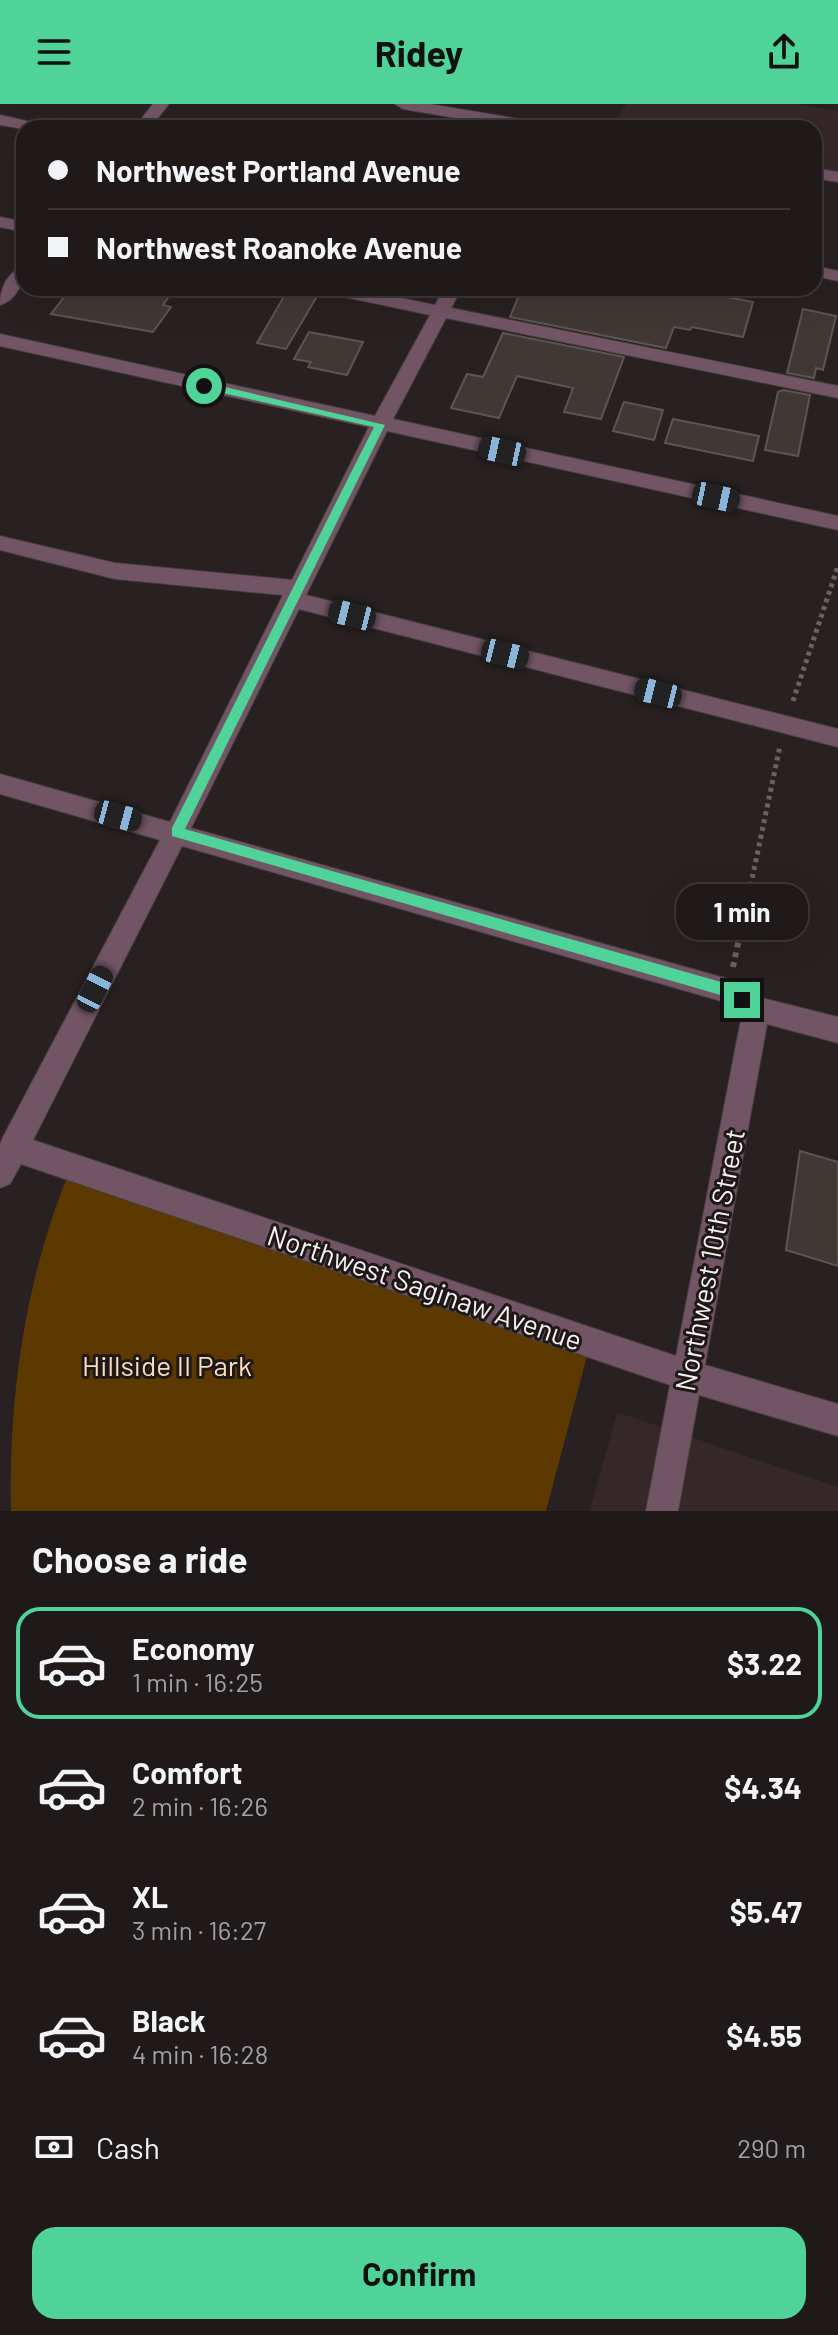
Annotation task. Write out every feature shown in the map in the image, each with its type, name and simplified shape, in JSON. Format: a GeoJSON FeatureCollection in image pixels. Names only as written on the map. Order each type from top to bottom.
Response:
{"type":"FeatureCollection","features":[{"type":"Feature","properties":{"kind":"street"},"geometry":{"type":"LineString","coordinates":[[148,120],[161,104]]}},
{"type":"Feature","properties":{"kind":"street"},"geometry":{"type":"LineString","coordinates":[[403,104],[516,120]]}},
{"type":"Feature","properties":{"kind":"street"},"geometry":{"type":"LineString","coordinates":[[503,104],[506,112],[521,120]]}},
{"type":"Feature","properties":{"kind":"street"},"geometry":{"type":"LineString","coordinates":[[0,300],[16,281]]}},
{"type":"Feature","properties":{"kind":"street"},"geometry":{"type":"LineString","coordinates":[[366,296],[838,392]]}},
{"type":"Feature","properties":{"kind":"street"},"geometry":{"type":"LineString","coordinates":[[0,1174],[177,832],[380,425],[449,296]]}},
{"type":"Feature","properties":{"kind":"street"},"geometry":{"type":"LineString","coordinates":[[0,340],[838,523]]}},
{"type":"Feature","properties":{"kind":"street"},"geometry":{"type":"LineString","coordinates":[[0,543],[115,571],[294,594],[838,738]]}},
{"type":"Feature","properties":{"kind":"street"},"geometry":{"type":"LineString","coordinates":[[0,784],[728,991],[756,1009],[838,1030]]}},
{"type":"Feature","properties":{"kind":"street","name":"Northwest 10th Street"},"geometry":{"type":"LineString","coordinates":[[662,1511],[756,1009]]}},
{"type":"Feature","properties":{"kind":"street","name":"Northwest Saginaw Avenue"},"geometry":{"type":"LineString","coordinates":[[13,1147],[688,1376],[838,1420]]}},
{"type":"Feature","properties":{"kind":"path"},"geometry":{"type":"LineString","coordinates":[[728,991],[785,724],[838,566]]}},
{"type":"Feature","properties":{"kind":"shaded area"},"geometry":{"type":"Polygon","coordinates":[[[626,104],[797,104],[838,111],[838,173],[822,170],[822,120],[617,120],[626,104]]]}},
{"type":"Feature","properties":{"kind":"shaded area"},"geometry":{"type":"Polygon","coordinates":[[[617,1412],[838,1487],[838,1511],[590,1511],[617,1412]]]}},
{"type":"Feature","properties":{"kind":"green space","name":"Hillside II Park"},"geometry":{"type":"Polygon","coordinates":[[[67,1177],[587,1356],[546,1511],[11,1511],[13,1426],[22,1341],[40,1258],[67,1177]]]}},
{"type":"Feature","properties":{"kind":"building"},"geometry":{"type":"Polygon","coordinates":[[[65,296],[169,296],[163,305],[171,307],[153,332],[51,314],[65,296]]]}},
{"type":"Feature","properties":{"kind":"building"},"geometry":{"type":"Polygon","coordinates":[[[284,296],[317,296],[286,349],[257,343],[284,296]]]}},
{"type":"Feature","properties":{"kind":"building"},"geometry":{"type":"Polygon","coordinates":[[[519,296],[722,296],[753,302],[743,337],[692,327],[690,330],[674,327],[666,348],[510,317],[519,296]]]}},
{"type":"Feature","properties":{"kind":"building"},"geometry":{"type":"Polygon","coordinates":[[[803,309],[836,316],[823,370],[816,368],[814,378],[787,373],[803,309]]]}},
{"type":"Feature","properties":{"kind":"building"},"geometry":{"type":"Polygon","coordinates":[[[309,332],[363,342],[347,375],[308,367],[311,362],[294,359],[309,332]]]}},
{"type":"Feature","properties":{"kind":"building"},"geometry":{"type":"Polygon","coordinates":[[[503,333],[624,357],[601,419],[564,412],[573,388],[517,376],[499,418],[451,408],[467,374],[483,377],[503,333]]]}},
{"type":"Feature","properties":{"kind":"building"},"geometry":{"type":"Polygon","coordinates":[[[783,390],[810,395],[798,456],[765,450],[778,392],[783,390]]]}},
{"type":"Feature","properties":{"kind":"building"},"geometry":{"type":"Polygon","coordinates":[[[624,402],[663,410],[654,440],[613,431],[624,402]]]}},
{"type":"Feature","properties":{"kind":"building"},"geometry":{"type":"Polygon","coordinates":[[[673,419],[759,436],[753,461],[665,443],[673,419]]]}},
{"type":"Feature","properties":{"kind":"building"},"geometry":{"type":"Polygon","coordinates":[[[800,1151],[838,1162],[838,1266],[786,1250],[800,1151]]]}},
{"type":"Feature","properties":{"kind":"route"},"geometry":{"type":"LineString","coordinates":[[204,386],[380,425],[177,832],[728,991],[742,1000]]}}]}
